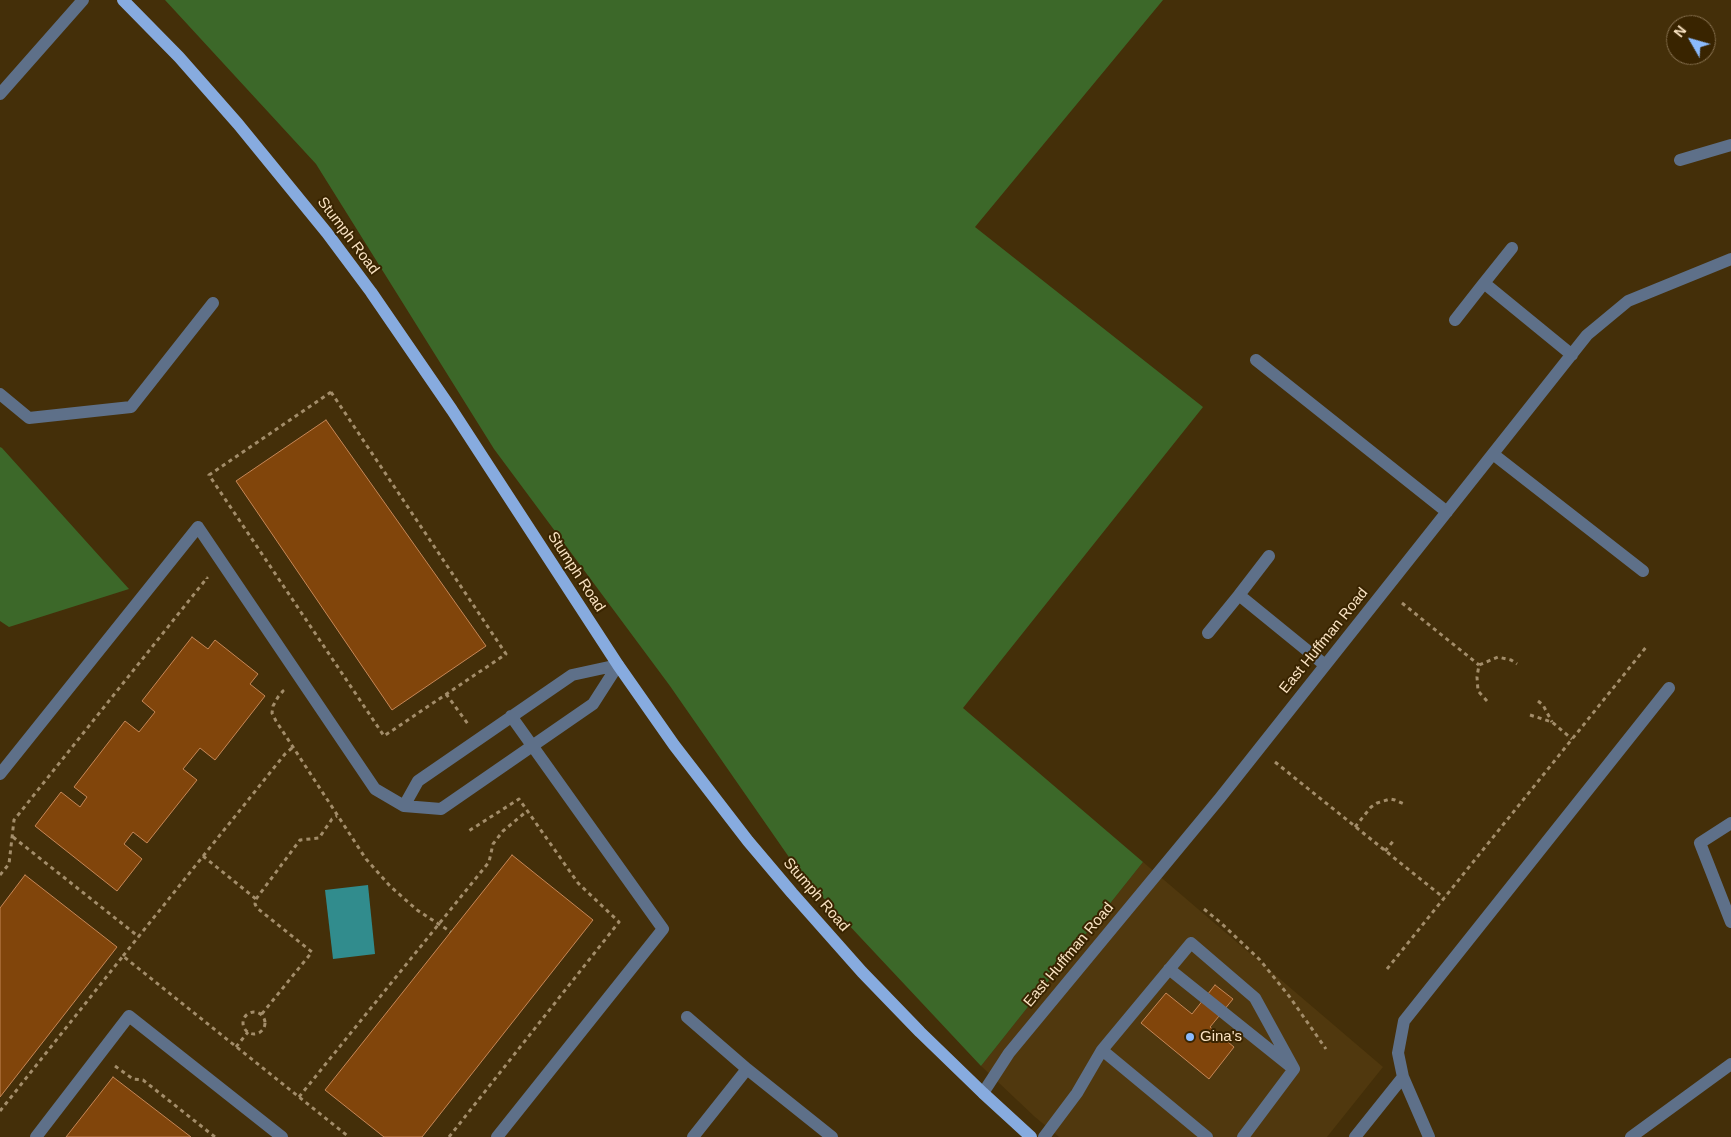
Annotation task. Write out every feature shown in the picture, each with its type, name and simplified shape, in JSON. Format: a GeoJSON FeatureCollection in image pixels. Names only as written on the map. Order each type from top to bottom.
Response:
{"type":"FeatureCollection","features":[{"type":"Feature","properties":{"kind":"main road","name":"Stumph Road"},"geometry":{"type":"LineString","coordinates":[[123,0],[179,58],[238,124],[322,226],[371,292],[446,402],[618,664],[700,780],[792,893],[869,978],[982,1093],[1031,1137]]}},
{"type":"Feature","properties":{"kind":"street"},"geometry":{"type":"LineString","coordinates":[[0,94],[83,0]]}},
{"type":"Feature","properties":{"kind":"street"},"geometry":{"type":"LineString","coordinates":[[1680,160],[1731,145]]}},
{"type":"Feature","properties":{"kind":"street"},"geometry":{"type":"LineString","coordinates":[[1455,320],[1512,248]]}},
{"type":"Feature","properties":{"kind":"street","name":"East Huffman Road"},"geometry":{"type":"LineString","coordinates":[[982,1093],[1009,1053],[1259,749],[1588,335],[1628,301],[1731,259]]}},
{"type":"Feature","properties":{"kind":"street"},"geometry":{"type":"LineString","coordinates":[[1484,283],[1572,355]]}},
{"type":"Feature","properties":{"kind":"street"},"geometry":{"type":"LineString","coordinates":[[0,394],[29,418],[131,407],[213,303]]}},
{"type":"Feature","properties":{"kind":"street"},"geometry":{"type":"LineString","coordinates":[[1256,360],[1447,512]]}},
{"type":"Feature","properties":{"kind":"street"},"geometry":{"type":"LineString","coordinates":[[1493,454],[1643,571]]}},
{"type":"Feature","properties":{"kind":"street"},"geometry":{"type":"LineString","coordinates":[[0,774],[198,527],[375,789],[404,806],[441,808],[592,704],[618,664]]}},
{"type":"Feature","properties":{"kind":"street"},"geometry":{"type":"LineString","coordinates":[[1208,633],[1269,556]]}},
{"type":"Feature","properties":{"kind":"street"},"geometry":{"type":"LineString","coordinates":[[1239,594],[1325,665]]}},
{"type":"Feature","properties":{"kind":"street"},"geometry":{"type":"LineString","coordinates":[[404,806],[418,781],[572,675],[618,664]]}},
{"type":"Feature","properties":{"kind":"street"},"geometry":{"type":"LineString","coordinates":[[1430,1137],[1403,1077],[1398,1053],[1404,1021],[1669,688]]}},
{"type":"Feature","properties":{"kind":"street"},"geometry":{"type":"LineString","coordinates":[[497,1137],[663,929],[511,716]]}},
{"type":"Feature","properties":{"kind":"street"},"geometry":{"type":"LineString","coordinates":[[1731,823],[1700,843],[1731,922]]}},
{"type":"Feature","properties":{"kind":"street"},"geometry":{"type":"LineString","coordinates":[[1044,1137],[1076,1093],[1102,1050],[1191,943],[1255,998],[1294,1069]]}},
{"type":"Feature","properties":{"kind":"street"},"geometry":{"type":"LineString","coordinates":[[1169,969],[1294,1069]]}},
{"type":"Feature","properties":{"kind":"street"},"geometry":{"type":"LineString","coordinates":[[36,1137],[129,1016],[282,1137]]}},
{"type":"Feature","properties":{"kind":"street"},"geometry":{"type":"LineString","coordinates":[[687,1016],[747,1069],[832,1137]]}},
{"type":"Feature","properties":{"kind":"street"},"geometry":{"type":"LineString","coordinates":[[1102,1050],[1207,1137]]}},
{"type":"Feature","properties":{"kind":"street"},"geometry":{"type":"LineString","coordinates":[[1631,1137],[1731,1064]]}},
{"type":"Feature","properties":{"kind":"street"},"geometry":{"type":"LineString","coordinates":[[694,1137],[747,1069]]}},
{"type":"Feature","properties":{"kind":"street"},"geometry":{"type":"LineString","coordinates":[[1243,1137],[1294,1069]]}},
{"type":"Feature","properties":{"kind":"street"},"geometry":{"type":"LineString","coordinates":[[1355,1137],[1403,1077]]}},
{"type":"Feature","properties":{"kind":"path"},"geometry":{"type":"LineString","coordinates":[[331,392],[506,654],[446,694],[384,736],[209,474],[331,392]]}},
{"type":"Feature","properties":{"kind":"path"},"geometry":{"type":"LineString","coordinates":[[0,875],[9,864],[14,820],[207,578],[212,586]]}},
{"type":"Feature","properties":{"kind":"path"},"geometry":{"type":"LineString","coordinates":[[1385,590],[1479,665]]}},
{"type":"Feature","properties":{"kind":"path"},"geometry":{"type":"LineString","coordinates":[[1387,969],[1647,646]]}},
{"type":"Feature","properties":{"kind":"path"},"geometry":{"type":"LineString","coordinates":[[1479,665],[1498,657],[1511,660],[1517,664]]}},
{"type":"Feature","properties":{"kind":"path"},"geometry":{"type":"LineString","coordinates":[[1479,665],[1478,691],[1487,701]]}},
{"type":"Feature","properties":{"kind":"path"},"geometry":{"type":"LineString","coordinates":[[278,683],[283,691],[273,706],[272,714],[292,748],[366,859],[390,886],[417,910],[451,932]]}},
{"type":"Feature","properties":{"kind":"path"},"geometry":{"type":"LineString","coordinates":[[446,694],[478,739]]}},
{"type":"Feature","properties":{"kind":"path"},"geometry":{"type":"LineString","coordinates":[[1538,701],[1543,705],[1552,722],[1572,740]]}},
{"type":"Feature","properties":{"kind":"path"},"geometry":{"type":"LineString","coordinates":[[1530,715],[1533,718],[1552,722]]}},
{"type":"Feature","properties":{"kind":"path"},"geometry":{"type":"LineString","coordinates":[[123,956],[285,754],[292,748]]}},
{"type":"Feature","properties":{"kind":"path"},"geometry":{"type":"LineString","coordinates":[[1259,749],[1444,898]]}},
{"type":"Feature","properties":{"kind":"path"},"geometry":{"type":"LineString","coordinates":[[449,1137],[619,922],[578,883],[518,799],[467,832]]}},
{"type":"Feature","properties":{"kind":"path"},"geometry":{"type":"LineString","coordinates":[[1355,826],[1371,807],[1377,803],[1390,799],[1404,804]]}},
{"type":"Feature","properties":{"kind":"path"},"geometry":{"type":"LineString","coordinates":[[299,1098],[489,862],[493,844],[503,830],[527,811]]}},
{"type":"Feature","properties":{"kind":"path"},"geometry":{"type":"LineString","coordinates":[[261,1015],[312,952],[257,908],[255,904],[256,899],[300,840],[319,838],[332,819],[337,816]]}},
{"type":"Feature","properties":{"kind":"path"},"geometry":{"type":"LineString","coordinates":[[13,836],[139,937]]}},
{"type":"Feature","properties":{"kind":"path"},"geometry":{"type":"LineString","coordinates":[[1385,851],[1395,839]]}},
{"type":"Feature","properties":{"kind":"path"},"geometry":{"type":"LineString","coordinates":[[203,856],[256,899]]}},
{"type":"Feature","properties":{"kind":"path"},"geometry":{"type":"LineString","coordinates":[[1204,909],[1260,960],[1289,996],[1326,1049]]}},
{"type":"Feature","properties":{"kind":"path"},"geometry":{"type":"LineString","coordinates":[[251,1013],[261,1015],[265,1025],[261,1031],[255,1034],[248,1032],[244,1027],[246,1017],[251,1013]]}},
{"type":"Feature","properties":{"kind":"path"},"geometry":{"type":"LineString","coordinates":[[236,1047],[248,1032]]}},
{"type":"Feature","properties":{"kind":"path"},"geometry":{"type":"LineString","coordinates":[[113,1065],[133,1079],[144,1080],[215,1137]]}},
{"type":"Feature","properties":{"kind":"shaded area"},"geometry":{"type":"Polygon","coordinates":[[[1143,862],[1383,1067],[1327,1137],[1059,1137],[981,1066],[1143,862]]]}},
{"type":"Feature","properties":{"kind":"green space"},"geometry":{"type":"Polygon","coordinates":[[[165,0],[1163,0],[975,227],[1203,407],[963,708],[1143,862],[981,1066],[800,873],[670,686],[494,449],[316,164],[165,0]]]}},
{"type":"Feature","properties":{"kind":"green space"},"geometry":{"type":"Polygon","coordinates":[[[0,447],[129,589],[9,627],[0,621],[0,447]]]}},
{"type":"Feature","properties":{"kind":"water"},"geometry":{"type":"Polygon","coordinates":[[[368,885],[375,954],[333,959],[325,890],[368,885]]]}},
{"type":"Feature","properties":{"kind":"building"},"geometry":{"type":"Polygon","coordinates":[[[326,420],[486,646],[392,710],[236,481],[326,420]]]}},
{"type":"Feature","properties":{"kind":"building"},"geometry":{"type":"Polygon","coordinates":[[[192,637],[208,649],[215,640],[258,674],[250,684],[265,696],[215,760],[200,748],[183,769],[197,780],[147,843],[133,832],[124,844],[142,859],[117,891],[35,826],[61,792],[80,807],[87,797],[74,787],[125,721],[139,732],[155,712],[142,701],[192,637]]]}},
{"type":"Feature","properties":{"kind":"building"},"geometry":{"type":"Polygon","coordinates":[[[512,855],[593,920],[422,1137],[384,1137],[325,1090],[512,855]]]}},
{"type":"Feature","properties":{"kind":"building"},"geometry":{"type":"Polygon","coordinates":[[[25,875],[117,947],[0,1097],[0,908],[25,875]]]}},
{"type":"Feature","properties":{"kind":"building","name":"Gina's"},"geometry":{"type":"Polygon","coordinates":[[[1215,985],[1233,999],[1210,1027],[1234,1047],[1209,1079],[1141,1023],[1166,993],[1192,1014],[1215,985]]]}},
{"type":"Feature","properties":{"kind":"building"},"geometry":{"type":"Polygon","coordinates":[[[113,1077],[191,1137],[66,1137],[113,1077]]]}},
{"type":"Feature","properties":{"kind":"place","name":"Gina's"},"geometry":{"type":"Point","coordinates":[1190,1037]}}]}
